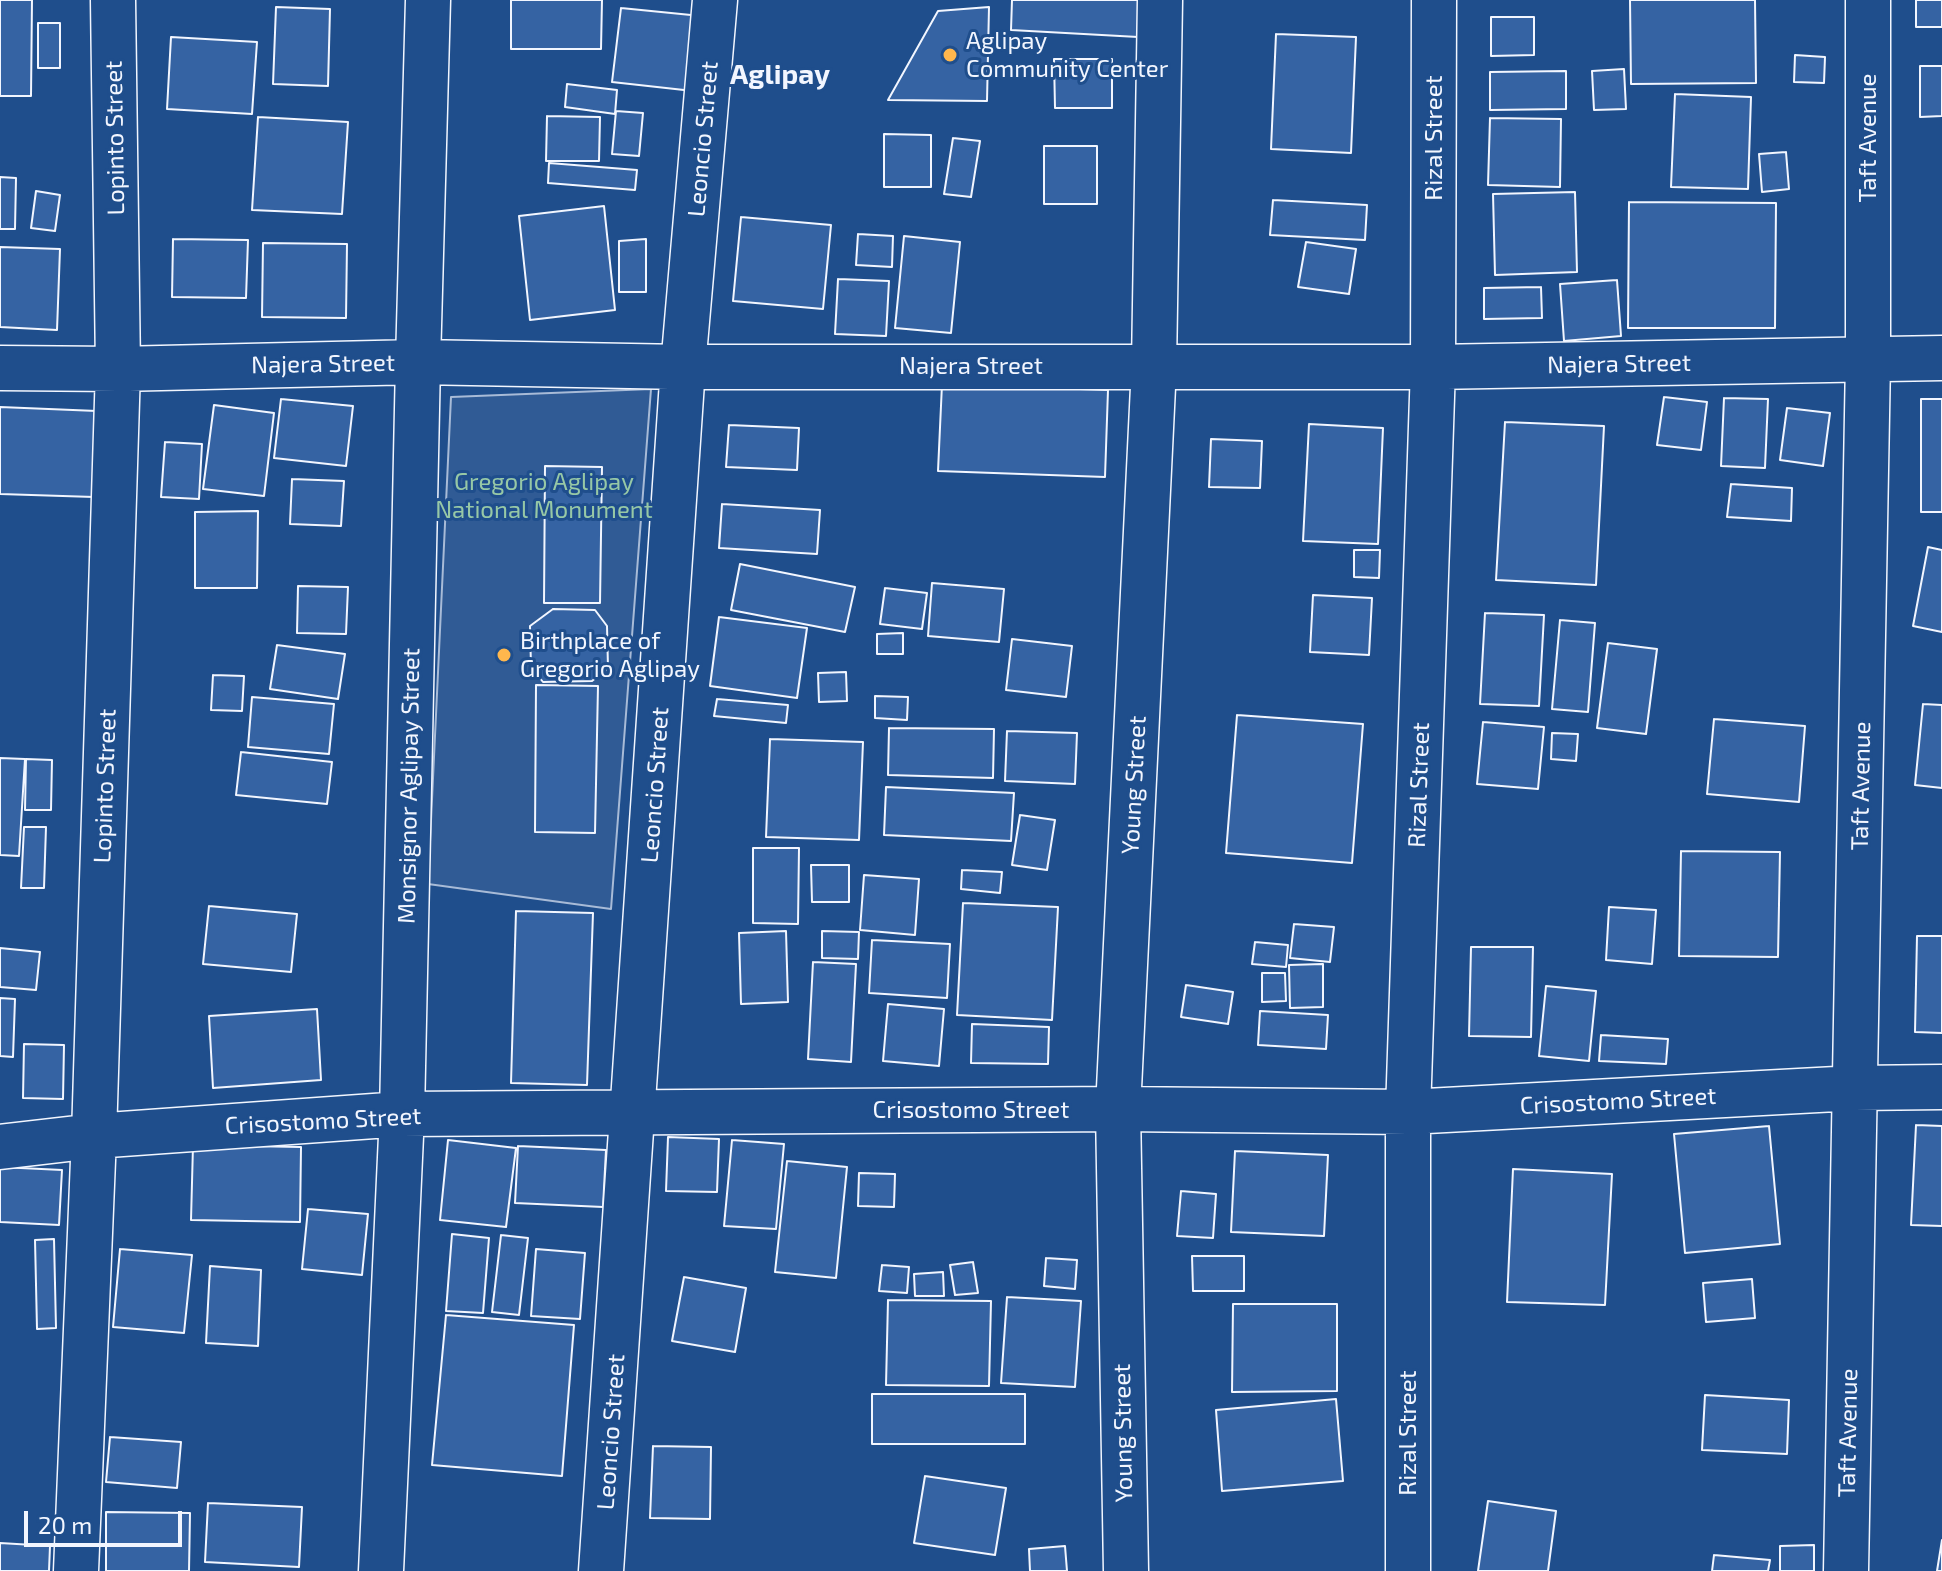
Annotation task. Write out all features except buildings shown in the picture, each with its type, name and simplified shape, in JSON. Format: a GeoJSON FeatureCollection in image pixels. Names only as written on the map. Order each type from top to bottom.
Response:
{"type":"FeatureCollection","features":[{"type":"Feature","properties":{"kind":"street","name":"Lopinto Street"},"geometry":{"type":"LineString","coordinates":[[76,1571],[94,1136],[118,369],[113,0]]}},
{"type":"Feature","properties":{"kind":"street","name":"Monsignor Aglipay Street"},"geometry":{"type":"LineString","coordinates":[[381,1571],[402,1114],[428,0]]}},
{"type":"Feature","properties":{"kind":"street","name":"Leoncio Street"},"geometry":{"type":"LineString","coordinates":[[601,1571],[683,367],[715,0]]}},
{"type":"Feature","properties":{"kind":"street","name":"Young Street"},"geometry":{"type":"LineString","coordinates":[[1126,1571],[1118,1109],[1154,366],[1160,0]]}},
{"type":"Feature","properties":{"kind":"street","name":"Rizal Street"},"geometry":{"type":"LineString","coordinates":[[1408,1571],[1408,1112],[1433,367],[1434,0]]}},
{"type":"Feature","properties":{"kind":"street","name":"Taft Avenue"},"geometry":{"type":"LineString","coordinates":[[1846,1571],[1868,360],[1868,0]]}},
{"type":"Feature","properties":{"kind":"street","name":"Najera Street"},"geometry":{"type":"LineString","coordinates":[[0,368],[118,369],[418,362],[683,367],[1433,367],[1942,358]]}},
{"type":"Feature","properties":{"kind":"street","name":"Crisostomo Street"},"geometry":{"type":"LineString","coordinates":[[0,1147],[94,1136],[402,1114],[1118,1109],[1408,1112],[1855,1088],[1942,1087]]}},
{"type":"Feature","properties":{"kind":"green space","name":"Gregorio Aglipay National Monument"},"geometry":{"type":"Polygon","coordinates":[[[651,389],[611,909],[428,884],[451,397],[651,389]]]}},
{"type":"Feature","properties":{"kind":"place","name":"Aglipay Community Center"},"geometry":{"type":"Point","coordinates":[950,55]}},
{"type":"Feature","properties":{"kind":"place","name":"Birthplace of Gregorio Aglipay"},"geometry":{"type":"Point","coordinates":[504,655]}},
{"type":"Feature","properties":{"kind":"district","name":"Aglipay"},"geometry":{"type":"Point","coordinates":[780,75]}}]}
